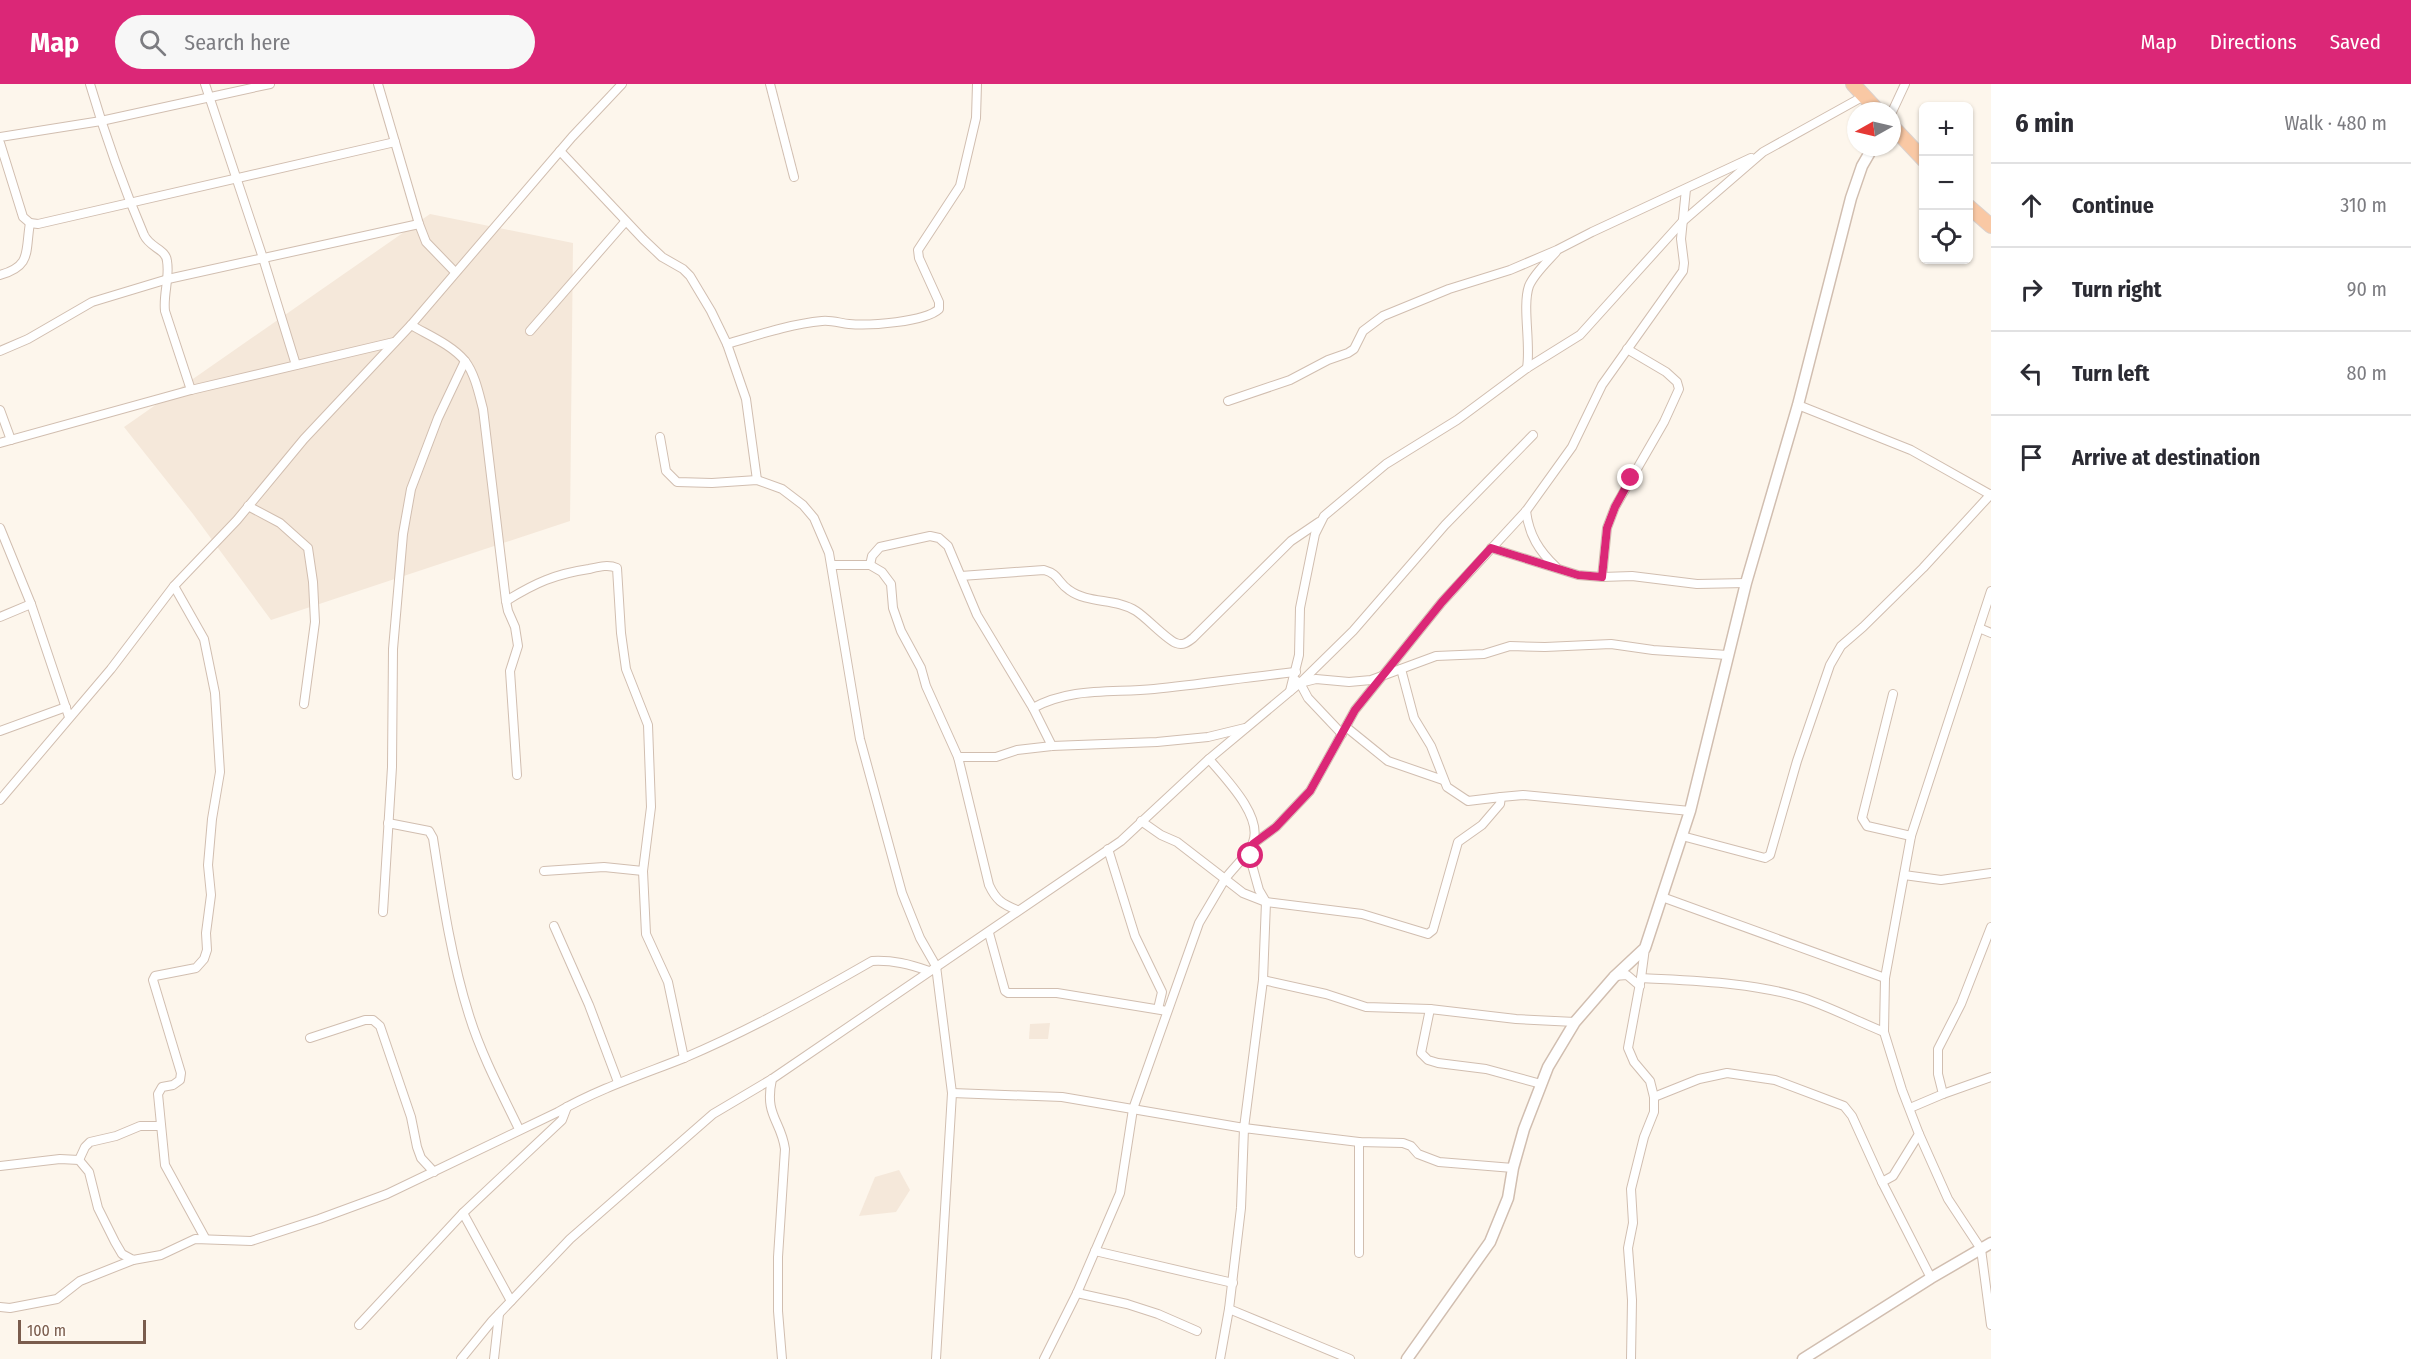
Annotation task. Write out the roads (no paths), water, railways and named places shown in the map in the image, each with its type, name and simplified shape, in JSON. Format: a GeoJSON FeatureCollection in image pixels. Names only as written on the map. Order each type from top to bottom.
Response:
{"type":"FeatureCollection","features":[{"type":"Feature","properties":{"kind":"highway"},"geometry":{"type":"LineString","coordinates":[[1853,84],[1870,102]]}},
{"type":"Feature","properties":{"kind":"highway"},"geometry":{"type":"LineString","coordinates":[[1901,136],[1919,156]]}},
{"type":"Feature","properties":{"kind":"highway"},"geometry":{"type":"LineString","coordinates":[[1973,210],[1991,226]]}},
{"type":"Feature","properties":{"kind":"street"},"geometry":{"type":"LineString","coordinates":[[90,84],[100,120],[146,239],[153,248],[162,251],[167,258],[165,311],[190,390]]}},
{"type":"Feature","properties":{"kind":"street"},"geometry":{"type":"LineString","coordinates":[[205,84],[296,365]]}},
{"type":"Feature","properties":{"kind":"street"},"geometry":{"type":"LineString","coordinates":[[0,137],[100,120],[270,84]]}},
{"type":"Feature","properties":{"kind":"street"},"geometry":{"type":"LineString","coordinates":[[378,84],[426,242],[455,272]]}},
{"type":"Feature","properties":{"kind":"street"},"geometry":{"type":"LineString","coordinates":[[0,800],[111,669],[174,586],[248,506],[312,430],[411,325],[560,151],[622,84]]}},
{"type":"Feature","properties":{"kind":"street"},"geometry":{"type":"LineString","coordinates":[[770,84],[794,177]]}},
{"type":"Feature","properties":{"kind":"street"},"geometry":{"type":"LineString","coordinates":[[727,344],[783,328],[824,321],[868,325],[921,317],[935,313],[939,309],[939,302],[919,258],[918,250],[960,186],[976,118],[977,84]]}},
{"type":"Feature","properties":{"kind":"street"},"geometry":{"type":"LineString","coordinates":[[1897,102],[1905,84]]}},
{"type":"Feature","properties":{"kind":"street"},"geometry":{"type":"LineString","coordinates":[[1228,401],[1290,380],[1328,360],[1348,353],[1354,349],[1363,331],[1383,316],[1449,289],[1510,270],[1557,250],[1763,152],[1864,96]]}},
{"type":"Feature","properties":{"kind":"street"},"geometry":{"type":"LineString","coordinates":[[0,143],[23,217],[30,223],[38,224],[394,142]]}},
{"type":"Feature","properties":{"kind":"street"},"geometry":{"type":"LineString","coordinates":[[560,151],[625,222],[662,256],[690,276],[711,311],[727,344],[746,399],[757,480]]}},
{"type":"Feature","properties":{"kind":"street"},"geometry":{"type":"LineString","coordinates":[[961,576],[1044,570],[1054,573],[1068,590],[1126,604],[1148,618],[1175,643],[1182,644],[1193,638],[1291,541],[1320,522],[1386,464],[1457,420],[1527,368],[1580,335],[1682,222],[1763,152]]}},
{"type":"Feature","properties":{"kind":"street"},"geometry":{"type":"LineString","coordinates":[[1631,1359],[1632,1300],[1628,1248],[1633,1223],[1631,1189],[1640,1153],[1654,1113],[1654,1097],[1650,1081],[1634,1062],[1628,1048],[1645,948],[1690,811],[1746,583],[1798,405],[1851,198],[1868,156]]}},
{"type":"Feature","properties":{"kind":"street"},"geometry":{"type":"LineString","coordinates":[[1044,1359],[1077,1293],[1120,1193],[1133,1109],[1162,1010],[1199,923],[1225,879],[1253,844],[1276,827],[1310,791],[1355,710],[1380,678],[1442,602],[1526,511],[1572,447],[1602,385],[1683,271],[1681,239],[1686,189]]}},
{"type":"Feature","properties":{"kind":"street"},"geometry":{"type":"LineString","coordinates":[[530,331],[625,222]]}},
{"type":"Feature","properties":{"kind":"street"},"geometry":{"type":"LineString","coordinates":[[0,275],[17,270],[23,264],[30,223]]}},
{"type":"Feature","properties":{"kind":"street"},"geometry":{"type":"LineString","coordinates":[[0,351],[28,339],[92,302],[168,279],[419,224]]}},
{"type":"Feature","properties":{"kind":"street"},"geometry":{"type":"LineString","coordinates":[[1527,368],[1529,285],[1557,250]]}},
{"type":"Feature","properties":{"kind":"street"},"geometry":{"type":"LineString","coordinates":[[411,325],[446,346],[465,361],[483,409],[506,601],[515,627],[518,646],[510,671],[517,775]]}},
{"type":"Feature","properties":{"kind":"street"},"geometry":{"type":"LineString","coordinates":[[0,443],[190,390],[394,342]]}},
{"type":"Feature","properties":{"kind":"street"},"geometry":{"type":"LineString","coordinates":[[1602,577],[1607,528],[1615,507],[1669,413],[1679,389],[1677,382],[1666,372],[1627,349]]}},
{"type":"Feature","properties":{"kind":"street"},"geometry":{"type":"LineString","coordinates":[[383,912],[392,766],[393,649],[403,534],[411,489],[438,418],[465,361]]}},
{"type":"Feature","properties":{"kind":"street"},"geometry":{"type":"LineString","coordinates":[[1682,836],[1765,858],[1770,855],[1797,761],[1826,676],[1841,646],[1923,568],[1991,495],[1911,450],[1798,405]]}},
{"type":"Feature","properties":{"kind":"street"},"geometry":{"type":"LineString","coordinates":[[0,410],[11,440]]}},
{"type":"Feature","properties":{"kind":"street"},"geometry":{"type":"LineString","coordinates":[[461,1359],[499,1314],[570,1239],[713,1114],[772,1079],[989,933],[1017,910],[1108,849],[1141,821],[1209,759],[1290,691],[1297,678],[1353,631],[1445,525],[1533,435]]}},
{"type":"Feature","properties":{"kind":"street"},"geometry":{"type":"LineString","coordinates":[[660,437],[666,471],[677,482],[712,483],[757,480],[782,489],[803,505],[814,518],[824,537],[832,565],[860,739],[902,893],[933,969],[952,1093],[936,1359]]}},
{"type":"Feature","properties":{"kind":"street"},"geometry":{"type":"LineString","coordinates":[[248,506],[280,523],[308,548],[315,622],[304,704]]}},
{"type":"Feature","properties":{"kind":"street"},"geometry":{"type":"LineString","coordinates":[[1526,511],[1531,536],[1559,569]]}},
{"type":"Feature","properties":{"kind":"street"},"geometry":{"type":"LineString","coordinates":[[1320,522],[1315,534],[1300,608],[1297,678],[1308,698],[1344,730],[1388,761],[1443,780]]}},
{"type":"Feature","properties":{"kind":"street"},"geometry":{"type":"LineString","coordinates":[[0,528],[31,604],[69,717]]}},
{"type":"Feature","properties":{"kind":"street"},"geometry":{"type":"LineString","coordinates":[[870,565],[872,556],[879,547],[930,536],[939,538],[948,546],[977,615],[1033,708],[1052,746]]}},
{"type":"Feature","properties":{"kind":"street"},"geometry":{"type":"LineString","coordinates":[[1491,548],[1578,575],[1632,576],[1697,584],[1746,583]]}},
{"type":"Feature","properties":{"kind":"street"},"geometry":{"type":"LineString","coordinates":[[832,565],[870,565],[882,572],[891,584],[893,608],[901,631],[921,668],[926,686],[958,757],[989,885],[995,898],[1001,904],[1017,910]]}},
{"type":"Feature","properties":{"kind":"street"},"geometry":{"type":"LineString","coordinates":[[506,601],[544,579],[563,573],[607,566],[617,568],[624,658],[648,725],[651,807],[643,871],[646,934],[668,982],[684,1058]]}},
{"type":"Feature","properties":{"kind":"street"},"geometry":{"type":"LineString","coordinates":[[174,586],[204,639],[215,693],[220,772],[212,819],[208,865],[211,895],[206,933],[207,950],[204,959],[196,968],[160,974],[153,980],[181,1073],[180,1080],[173,1085],[162,1087],[158,1094],[165,1165],[205,1238]]}},
{"type":"Feature","properties":{"kind":"street"},"geometry":{"type":"LineString","coordinates":[[1991,591],[1911,837],[1885,978],[1884,1032],[1902,1090],[1948,1199],[1986,1246],[1991,1325]]}},
{"type":"Feature","properties":{"kind":"street"},"geometry":{"type":"LineString","coordinates":[[0,617],[31,604]]}},
{"type":"Feature","properties":{"kind":"street"},"geometry":{"type":"LineString","coordinates":[[1979,628],[1991,633]]}},
{"type":"Feature","properties":{"kind":"street"},"geometry":{"type":"LineString","coordinates":[[1033,708],[1061,696],[1076,693],[1297,678],[1361,681],[1380,678],[1436,656],[1484,654],[1510,646],[1611,644],[1653,650],[1727,655]]}},
{"type":"Feature","properties":{"kind":"street"},"geometry":{"type":"LineString","coordinates":[[1401,669],[1414,718],[1431,746],[1443,780],[1451,791],[1468,801],[1523,795],[1690,811]]}},
{"type":"Feature","properties":{"kind":"street"},"geometry":{"type":"LineString","coordinates":[[1893,694],[1862,818],[1867,826],[1911,837]]}},
{"type":"Feature","properties":{"kind":"street"},"geometry":{"type":"LineString","coordinates":[[0,731],[66,707]]}},
{"type":"Feature","properties":{"kind":"street"},"geometry":{"type":"LineString","coordinates":[[958,757],[996,757],[1017,750],[1052,746],[1157,742],[1208,736],[1249,727]]}},
{"type":"Feature","properties":{"kind":"street"},"geometry":{"type":"LineString","coordinates":[[1209,759],[1252,817],[1255,828],[1252,865],[1259,890],[1266,902],[1263,980],[1244,1128],[1241,1208],[1233,1283],[1220,1359]]}},
{"type":"Feature","properties":{"kind":"street"},"geometry":{"type":"LineString","coordinates":[[1141,821],[1161,835],[1177,842],[1243,893],[1266,902],[1362,914],[1428,933],[1432,930],[1458,842],[1482,825],[1500,804],[1501,797]]}},
{"type":"Feature","properties":{"kind":"street"},"geometry":{"type":"LineString","coordinates":[[388,823],[429,831],[433,837],[457,970],[468,1014],[480,1047],[519,1129]]}},
{"type":"Feature","properties":{"kind":"street"},"geometry":{"type":"LineString","coordinates":[[1108,849],[1135,936],[1162,992],[1162,1010]]}},
{"type":"Feature","properties":{"kind":"street"},"geometry":{"type":"LineString","coordinates":[[544,871],[604,867],[643,871]]}},
{"type":"Feature","properties":{"kind":"street"},"geometry":{"type":"LineString","coordinates":[[1904,875],[1941,880],[1991,873]]}},
{"type":"Feature","properties":{"kind":"street"},"geometry":{"type":"LineString","coordinates":[[1662,897],[1885,978]]}},
{"type":"Feature","properties":{"kind":"street"},"geometry":{"type":"LineString","coordinates":[[554,927],[589,1005],[618,1082]]}},
{"type":"Feature","properties":{"kind":"street"},"geometry":{"type":"LineString","coordinates":[[1943,1094],[1938,1074],[1938,1049],[1961,1004],[1991,927]]}},
{"type":"Feature","properties":{"kind":"street"},"geometry":{"type":"LineString","coordinates":[[989,933],[1005,991],[1008,993],[1057,993],[1162,1010]]}},
{"type":"Feature","properties":{"kind":"street"},"geometry":{"type":"LineString","coordinates":[[1407,1359],[1490,1242],[1508,1198],[1513,1168],[1541,1083],[1575,1022],[1614,976],[1645,948]]}},
{"type":"Feature","properties":{"kind":"street"},"geometry":{"type":"LineString","coordinates":[[0,1307],[10,1308],[57,1299],[80,1281],[133,1260],[161,1255],[195,1239],[251,1240],[387,1194],[618,1082],[684,1058],[773,1017],[872,961],[890,960],[933,969]]}},
{"type":"Feature","properties":{"kind":"street"},"geometry":{"type":"LineString","coordinates":[[1614,976],[1627,975],[1641,982],[1697,981],[1768,990],[1803,998],[1884,1032]]}},
{"type":"Feature","properties":{"kind":"street"},"geometry":{"type":"LineString","coordinates":[[1263,980],[1326,994],[1366,1007],[1430,1009],[1516,1019],[1575,1022]]}},
{"type":"Feature","properties":{"kind":"street"},"geometry":{"type":"LineString","coordinates":[[1430,1009],[1421,1053],[1428,1060],[1486,1069],[1541,1083]]}},
{"type":"Feature","properties":{"kind":"street"},"geometry":{"type":"LineString","coordinates":[[310,1038],[365,1020],[373,1020],[380,1026],[411,1117],[421,1158],[434,1172]]}},
{"type":"Feature","properties":{"kind":"street"},"geometry":{"type":"LineString","coordinates":[[1654,1097],[1700,1079],[1727,1074],[1775,1080],[1844,1106],[1852,1116],[1882,1182],[1931,1278]]}},
{"type":"Feature","properties":{"kind":"street"},"geometry":{"type":"LineString","coordinates":[[1910,1108],[1991,1077]]}},
{"type":"Feature","properties":{"kind":"street"},"geometry":{"type":"LineString","coordinates":[[772,1079],[769,1092],[772,1115],[784,1141],[785,1149],[778,1257],[782,1359]]}},
{"type":"Feature","properties":{"kind":"street"},"geometry":{"type":"LineString","coordinates":[[952,1093],[1062,1096],[1244,1128],[1359,1142],[1403,1143],[1411,1146],[1418,1154],[1439,1162],[1513,1168]]}},
{"type":"Feature","properties":{"kind":"street"},"geometry":{"type":"LineString","coordinates":[[359,1325],[463,1213],[562,1120],[567,1107]]}},
{"type":"Feature","properties":{"kind":"street"},"geometry":{"type":"LineString","coordinates":[[79,1160],[90,1142],[116,1136],[140,1126],[161,1126]]}},
{"type":"Feature","properties":{"kind":"street"},"geometry":{"type":"LineString","coordinates":[[1882,1182],[1893,1176],[1919,1134]]}},
{"type":"Feature","properties":{"kind":"street"},"geometry":{"type":"LineString","coordinates":[[1359,1142],[1359,1253]]}},
{"type":"Feature","properties":{"kind":"street"},"geometry":{"type":"LineString","coordinates":[[0,1166],[60,1159],[79,1160],[89,1172],[98,1208],[122,1254],[133,1260]]}},
{"type":"Feature","properties":{"kind":"street"},"geometry":{"type":"LineString","coordinates":[[463,1213],[511,1301]]}},
{"type":"Feature","properties":{"kind":"street"},"geometry":{"type":"LineString","coordinates":[[1803,1359],[1986,1246]]}},
{"type":"Feature","properties":{"kind":"street"},"geometry":{"type":"LineString","coordinates":[[1095,1251],[1233,1283]]}},
{"type":"Feature","properties":{"kind":"street"},"geometry":{"type":"LineString","coordinates":[[1077,1293],[1136,1307],[1197,1331]]}},
{"type":"Feature","properties":{"kind":"street"},"geometry":{"type":"LineString","coordinates":[[1229,1309],[1350,1359]]}},
{"type":"Feature","properties":{"kind":"street"},"geometry":{"type":"LineString","coordinates":[[494,1359],[499,1314]]}}]}
